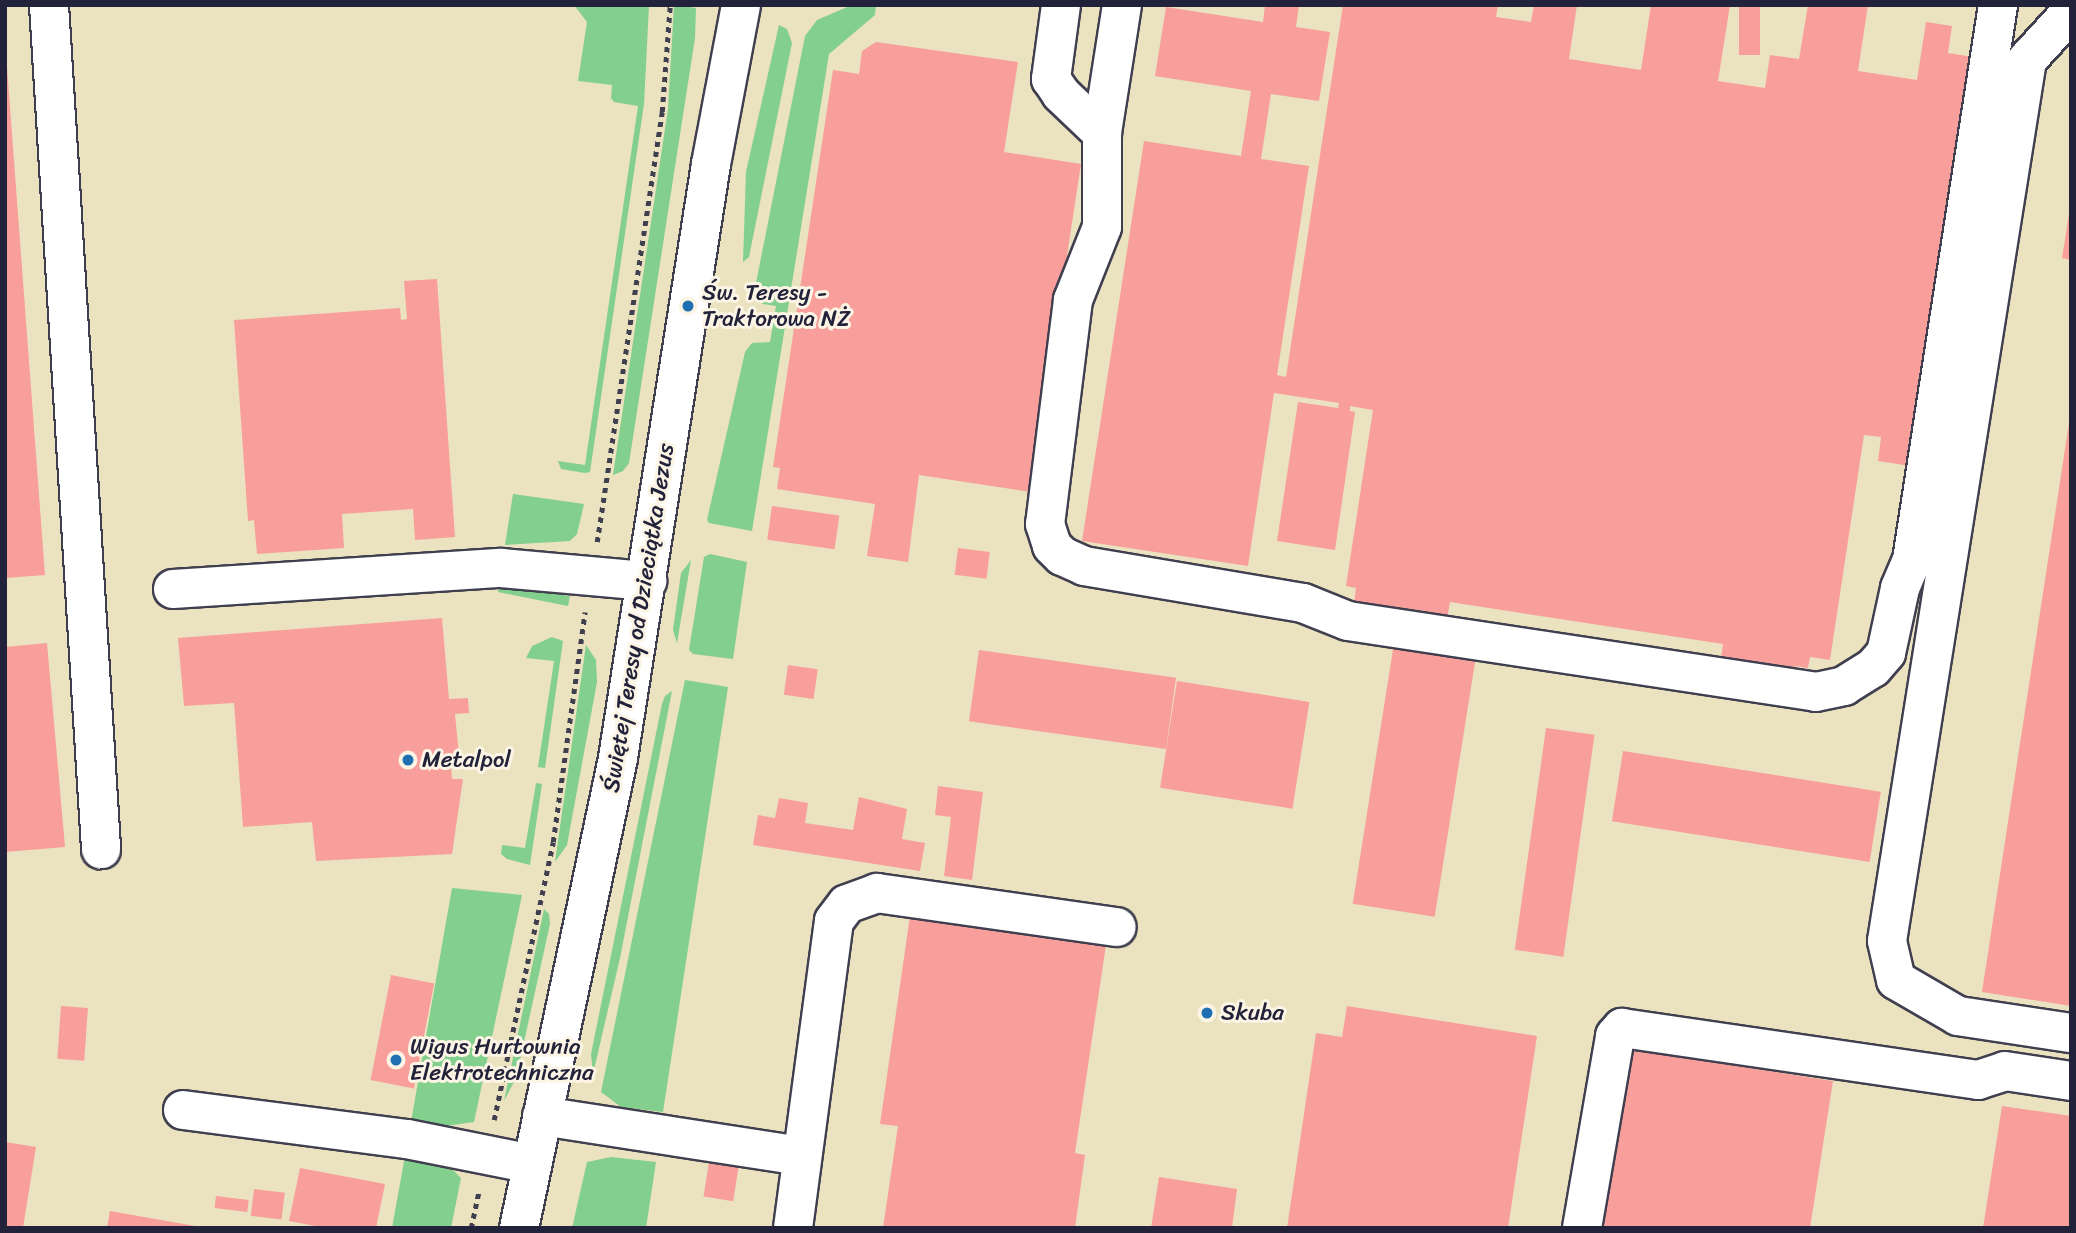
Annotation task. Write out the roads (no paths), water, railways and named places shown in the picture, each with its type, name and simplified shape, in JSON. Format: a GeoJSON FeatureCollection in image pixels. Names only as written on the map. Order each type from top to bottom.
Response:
{"type":"FeatureCollection","features":[{"type":"Feature","properties":{"kind":"street"},"geometry":{"type":"LineString","coordinates":[[49,5],[101,849]]}},
{"type":"Feature","properties":{"kind":"street","name":"Świętej Teresy od Dzieciątka Jezus"},"geometry":{"type":"LineString","coordinates":[[519,1228],[618,758],[711,164],[741,5]]}},
{"type":"Feature","properties":{"kind":"street"},"geometry":{"type":"LineString","coordinates":[[1061,5],[1051,79],[1061,94],[1102,133]]}},
{"type":"Feature","properties":{"kind":"street"},"geometry":{"type":"LineString","coordinates":[[1122,5],[1102,133],[1102,227],[1073,300],[1045,524],[1052,546],[1062,556],[1084,566],[1303,603],[1348,621],[1816,692],[1830,691],[1873,668],[1886,653],[1900,589],[1912,560],[1997,5]]}},
{"type":"Feature","properties":{"kind":"street"},"geometry":{"type":"LineString","coordinates":[[2071,12],[2027,60],[1887,941],[1896,980],[1958,1016],[2071,1033]]}},
{"type":"Feature","properties":{"kind":"street"},"geometry":{"type":"LineString","coordinates":[[173,589],[501,568],[647,581]]}},
{"type":"Feature","properties":{"kind":"street"},"geometry":{"type":"LineString","coordinates":[[793,1228],[834,921],[847,904],[877,893],[1117,927]]}},
{"type":"Feature","properties":{"kind":"street"},"geometry":{"type":"LineString","coordinates":[[1583,1228],[1615,1036],[1622,1028],[1978,1080],[2005,1071],[2071,1082]]}},
{"type":"Feature","properties":{"kind":"street"},"geometry":{"type":"LineString","coordinates":[[183,1110],[407,1139],[532,1164]]}},
{"type":"Feature","properties":{"kind":"street"},"geometry":{"type":"LineString","coordinates":[[542,1116],[801,1156]]}},
{"type":"Feature","properties":{"kind":"place","name":"Św. Teresy - Traktorowa NŻ"},"geometry":{"type":"Point","coordinates":[688,306]}},
{"type":"Feature","properties":{"kind":"place","name":"Metalpol"},"geometry":{"type":"Point","coordinates":[408,760]}},
{"type":"Feature","properties":{"kind":"place","name":"Skuba"},"geometry":{"type":"Point","coordinates":[1207,1013]}},
{"type":"Feature","properties":{"kind":"place","name":"Wigus Hurtownia Elektrotechniczna"},"geometry":{"type":"Point","coordinates":[396,1060]}}]}
